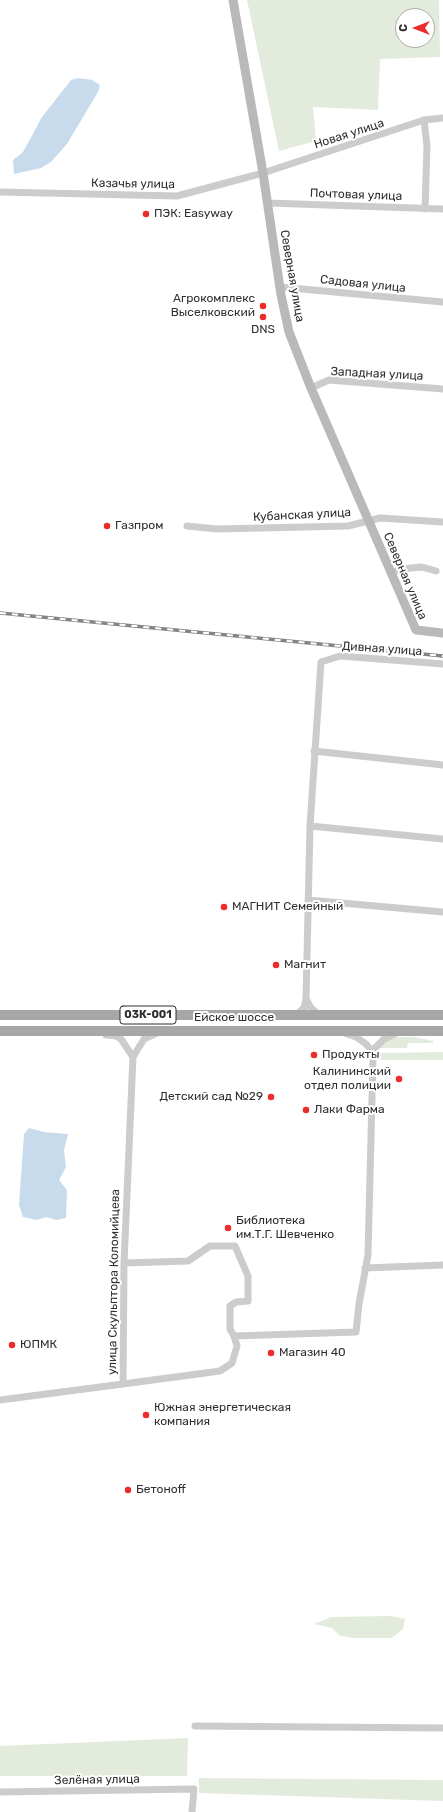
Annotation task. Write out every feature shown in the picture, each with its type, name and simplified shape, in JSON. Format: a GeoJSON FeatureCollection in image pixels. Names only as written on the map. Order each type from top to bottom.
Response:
{"type":"FeatureCollection","features":[{"type":"Feature","properties":{"kind":"main road","name":"Ейское шоссе"},"geometry":{"type":"LineString","coordinates":[[0,1015],[443,1015]]}},
{"type":"Feature","properties":{"kind":"main road","name":"Ейское шоссе"},"geometry":{"type":"LineString","coordinates":[[0,1031],[443,1031]]}},
{"type":"Feature","properties":{"kind":"street","name":"Северная улица"},"geometry":{"type":"LineString","coordinates":[[233,0],[268,203],[280,287],[289,332],[310,388],[416,630],[443,633]]}},
{"type":"Feature","properties":{"kind":"street","name":"Новая улица"},"geometry":{"type":"LineString","coordinates":[[263,173],[424,120],[443,118]]}},
{"type":"Feature","properties":{"kind":"street"},"geometry":{"type":"LineString","coordinates":[[424,120],[427,146],[425,209]]}},
{"type":"Feature","properties":{"kind":"street","name":"Казачья улица"},"geometry":{"type":"LineString","coordinates":[[0,192],[171,196],[263,173]]}},
{"type":"Feature","properties":{"kind":"street","name":"Почтовая улица"},"geometry":{"type":"LineString","coordinates":[[268,203],[443,209]]}},
{"type":"Feature","properties":{"kind":"street","name":"Садовая улица"},"geometry":{"type":"LineString","coordinates":[[280,287],[443,302]]}},
{"type":"Feature","properties":{"kind":"street","name":"Западная улица"},"geometry":{"type":"LineString","coordinates":[[310,388],[329,380],[443,389]]}},
{"type":"Feature","properties":{"kind":"street","name":"Кубанская улица"},"geometry":{"type":"LineString","coordinates":[[186,526],[217,530],[348,526],[380,518],[443,522]]}},
{"type":"Feature","properties":{"kind":"street"},"geometry":{"type":"LineString","coordinates":[[391,573],[401,569],[422,567],[436,571]]}},
{"type":"Feature","properties":{"kind":"street","name":"Дивная улица"},"geometry":{"type":"LineString","coordinates":[[314,751],[321,662],[340,656],[443,664]]}},
{"type":"Feature","properties":{"kind":"street"},"geometry":{"type":"LineString","coordinates":[[296,1016],[304,1008],[306,998],[310,826],[314,751],[443,765]]}},
{"type":"Feature","properties":{"kind":"street"},"geometry":{"type":"LineString","coordinates":[[310,826],[443,839]]}},
{"type":"Feature","properties":{"kind":"street"},"geometry":{"type":"LineString","coordinates":[[308,900],[443,912]]}},
{"type":"Feature","properties":{"kind":"street"},"geometry":{"type":"LineString","coordinates":[[306,998],[311,1008],[320,1016]]}},
{"type":"Feature","properties":{"kind":"street"},"geometry":{"type":"LineString","coordinates":[[84,1031],[87,1035],[116,1036],[121,1039],[133,1057],[144,1039],[163,1031]]}},
{"type":"Feature","properties":{"kind":"street"},"geometry":{"type":"LineString","coordinates":[[234,1336],[356,1332],[359,1304],[368,1255],[372,1051],[362,1040],[350,1034],[326,1034],[319,1031]]}},
{"type":"Feature","properties":{"kind":"street"},"geometry":{"type":"LineString","coordinates":[[372,1051],[384,1039],[400,1031]]}},
{"type":"Feature","properties":{"kind":"street","name":"улица Скульптора Коломийцева"},"geometry":{"type":"LineString","coordinates":[[0,1400],[124,1384],[124,1263],[133,1057]]}},
{"type":"Feature","properties":{"kind":"street"},"geometry":{"type":"LineString","coordinates":[[124,1263],[188,1261],[210,1246],[235,1246],[248,1276],[248,1301],[236,1302],[230,1306],[230,1329],[237,1346],[232,1363],[220,1371],[124,1384]]}},
{"type":"Feature","properties":{"kind":"street"},"geometry":{"type":"LineString","coordinates":[[365,1268],[443,1265]]}},
{"type":"Feature","properties":{"kind":"street"},"geometry":{"type":"LineString","coordinates":[[195,1726],[443,1728]]}},
{"type":"Feature","properties":{"kind":"street","name":"Зелёная улица"},"geometry":{"type":"LineString","coordinates":[[0,1792],[194,1789],[192,1812]]}},
{"type":"Feature","properties":{"kind":"green space"},"geometry":{"type":"Polygon","coordinates":[[[247,0],[439,0],[440,57],[380,59],[378,110],[313,107],[316,141],[279,151],[247,0]]]}},
{"type":"Feature","properties":{"kind":"green space"},"geometry":{"type":"Polygon","coordinates":[[[394,1037],[414,1037],[433,1041],[433,1043],[408,1043],[407,1048],[380,1048],[381,1045],[394,1037]]]}},
{"type":"Feature","properties":{"kind":"green space"},"geometry":{"type":"Polygon","coordinates":[[[443,1052],[443,1060],[380,1060],[380,1053],[443,1052]]]}},
{"type":"Feature","properties":{"kind":"green space"},"geometry":{"type":"Polygon","coordinates":[[[391,1616],[405,1619],[403,1629],[392,1638],[354,1638],[340,1636],[332,1628],[314,1624],[331,1617],[391,1616]]]}},
{"type":"Feature","properties":{"kind":"green space"},"geometry":{"type":"Polygon","coordinates":[[[188,1738],[187,1776],[0,1776],[0,1746],[188,1738]]]}},
{"type":"Feature","properties":{"kind":"green space"},"geometry":{"type":"Polygon","coordinates":[[[199,1778],[443,1780],[443,1801],[199,1793],[199,1778]]]}},
{"type":"Feature","properties":{"kind":"water"},"geometry":{"type":"Polygon","coordinates":[[[78,78],[92,80],[100,85],[98,92],[67,144],[51,162],[41,168],[14,174],[13,160],[23,152],[42,117],[71,80],[78,78]]]}},
{"type":"Feature","properties":{"kind":"water"},"geometry":{"type":"Polygon","coordinates":[[[29,1128],[44,1132],[68,1134],[64,1150],[66,1167],[59,1180],[67,1190],[66,1218],[56,1220],[46,1217],[37,1220],[23,1217],[19,1205],[24,1134],[29,1128]]]}},
{"type":"Feature","properties":{"kind":"railway"},"geometry":{"type":"LineString","coordinates":[[0,613],[443,656]]}},
{"type":"Feature","properties":{"kind":"place","name":"ПЭК: Easyway"},"geometry":{"type":"Point","coordinates":[146,214]}},
{"type":"Feature","properties":{"kind":"place","name":"Агрокомплекс Выселковский"},"geometry":{"type":"Point","coordinates":[263,306]}},
{"type":"Feature","properties":{"kind":"place","name":"DNS"},"geometry":{"type":"Point","coordinates":[263,317]}},
{"type":"Feature","properties":{"kind":"place","name":"Газпром"},"geometry":{"type":"Point","coordinates":[107,526]}},
{"type":"Feature","properties":{"kind":"place","name":"МАГНИТ Семейный"},"geometry":{"type":"Point","coordinates":[224,907]}},
{"type":"Feature","properties":{"kind":"place","name":"Магнит"},"geometry":{"type":"Point","coordinates":[276,965]}},
{"type":"Feature","properties":{"kind":"place","name":"Продукты"},"geometry":{"type":"Point","coordinates":[314,1055]}},
{"type":"Feature","properties":{"kind":"place","name":"Калининский отдел полиции"},"geometry":{"type":"Point","coordinates":[399,1079]}},
{"type":"Feature","properties":{"kind":"place","name":"Детский сад №29"},"geometry":{"type":"Point","coordinates":[271,1097]}},
{"type":"Feature","properties":{"kind":"place","name":"Лаки Фарма"},"geometry":{"type":"Point","coordinates":[306,1110]}},
{"type":"Feature","properties":{"kind":"place","name":"Библиотека им.Т.Г. Шевченко"},"geometry":{"type":"Point","coordinates":[228,1228]}},
{"type":"Feature","properties":{"kind":"place","name":"ЮПМК"},"geometry":{"type":"Point","coordinates":[12,1345]}},
{"type":"Feature","properties":{"kind":"place","name":"Магазин 40"},"geometry":{"type":"Point","coordinates":[271,1353]}},
{"type":"Feature","properties":{"kind":"place","name":"Южная энергетическая компания"},"geometry":{"type":"Point","coordinates":[146,1415]}},
{"type":"Feature","properties":{"kind":"place","name":"Бетонoff"},"geometry":{"type":"Point","coordinates":[128,1490]}}]}
